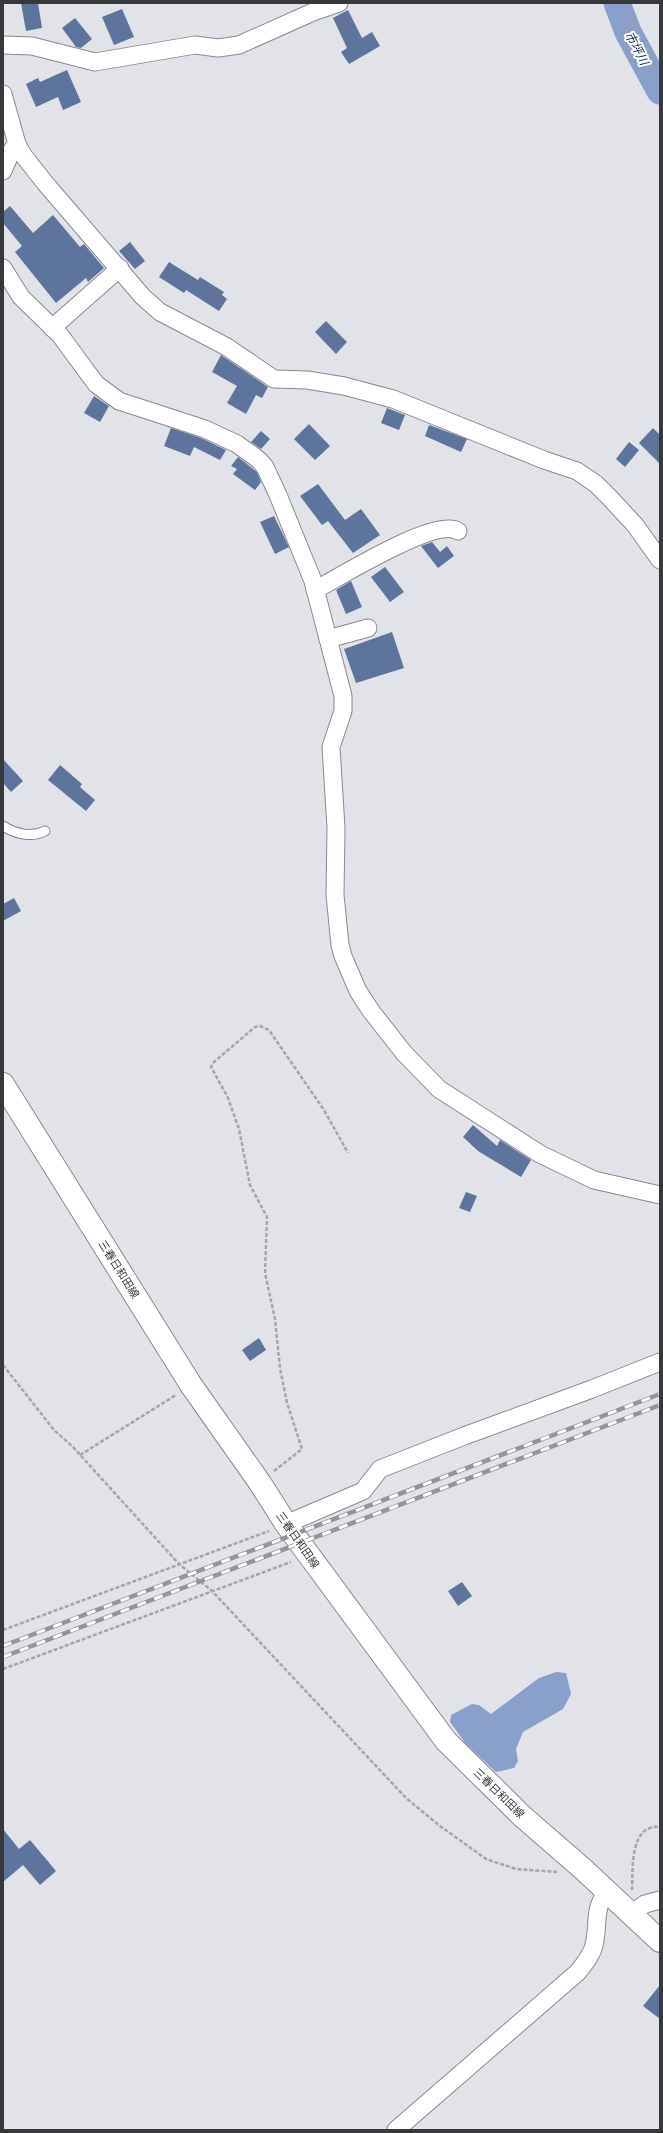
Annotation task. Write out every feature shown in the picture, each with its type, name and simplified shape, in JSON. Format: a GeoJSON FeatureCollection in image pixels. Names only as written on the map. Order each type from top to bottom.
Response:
{"type":"FeatureCollection","features":[{"type":"Feature","properties":{"kind":"main road","name":"三春日和田線"},"geometry":{"type":"LineString","coordinates":[[3,1084],[191,1385],[260,1483],[308,1555],[446,1741],[522,1816],[607,1892],[634,1911],[660,1941]]}},
{"type":"Feature","properties":{"kind":"street"},"geometry":{"type":"LineString","coordinates":[[3,45],[32,46],[95,62],[195,44],[218,48],[240,44],[312,12],[339,3]]}},
{"type":"Feature","properties":{"kind":"street"},"geometry":{"type":"LineString","coordinates":[[3,94],[17,144],[45,183],[143,296],[160,312],[226,347],[274,379],[307,380],[344,386],[393,399],[544,460],[577,471],[596,484],[609,497],[635,525],[660,560]]}},
{"type":"Feature","properties":{"kind":"street"},"geometry":{"type":"LineString","coordinates":[[3,171],[12,150],[17,144]]}},
{"type":"Feature","properties":{"kind":"street"},"geometry":{"type":"LineString","coordinates":[[3,268],[21,297],[52,328],[96,384],[118,401],[205,428],[237,444],[260,460],[271,478],[301,549],[315,590],[344,705],[339,726],[331,747],[336,828],[335,895],[340,945],[347,968],[358,991],[371,1011],[404,1053],[439,1089],[540,1154],[568,1169],[594,1180],[660,1195]]}},
{"type":"Feature","properties":{"kind":"street"},"geometry":{"type":"LineString","coordinates":[[52,328],[120,268]]}},
{"type":"Feature","properties":{"kind":"street"},"geometry":{"type":"LineString","coordinates":[[315,590],[394,547],[425,533],[438,529],[453,528],[458,531]]}},
{"type":"Feature","properties":{"kind":"street"},"geometry":{"type":"LineString","coordinates":[[328,638],[368,628]]}},
{"type":"Feature","properties":{"kind":"street"},"geometry":{"type":"LineString","coordinates":[[286,1524],[363,1491],[380,1469],[660,1362]]}},
{"type":"Feature","properties":{"kind":"street"},"geometry":{"type":"LineString","coordinates":[[396,2130],[578,1972],[594,1946],[597,1910],[600,1900],[607,1892]]}},
{"type":"Feature","properties":{"kind":"street"},"geometry":{"type":"LineString","coordinates":[[634,1911],[654,1900],[660,1900]]}},
{"type":"Feature","properties":{"kind":"lane"},"geometry":{"type":"LineString","coordinates":[[3,826],[12,832],[36,836],[45,832]]}},
{"type":"Feature","properties":{"kind":"path"},"geometry":{"type":"LineString","coordinates":[[260,1483],[302,1449],[287,1403],[280,1368],[275,1319],[265,1273],[267,1217],[250,1185],[239,1129],[228,1098],[211,1067],[214,1062],[255,1027],[260,1026],[269,1030],[324,1110],[348,1153]]}},
{"type":"Feature","properties":{"kind":"path"},"geometry":{"type":"LineString","coordinates":[[3,1365],[54,1430],[80,1455],[179,1564],[211,1590],[406,1798],[440,1826],[486,1859],[516,1869],[565,1873],[583,1869]]}},
{"type":"Feature","properties":{"kind":"path"},"geometry":{"type":"LineString","coordinates":[[80,1455],[191,1385]]}},
{"type":"Feature","properties":{"kind":"path"},"geometry":{"type":"LineString","coordinates":[[3,1630],[286,1524]]}},
{"type":"Feature","properties":{"kind":"path"},"geometry":{"type":"LineString","coordinates":[[3,1670],[211,1590],[308,1555]]}},
{"type":"Feature","properties":{"kind":"path"},"geometry":{"type":"LineString","coordinates":[[634,1911],[632,1890],[636,1844],[639,1836],[650,1828],[660,1828]]}},
{"type":"Feature","properties":{"kind":"water"},"geometry":{"type":"Polygon","coordinates":[[[556,1672],[566,1673],[571,1694],[563,1709],[523,1732],[516,1749],[518,1761],[514,1768],[496,1772],[466,1744],[450,1722],[451,1715],[472,1704],[479,1705],[491,1714],[539,1678],[556,1672]]]}},
{"type":"Feature","properties":{"kind":"building"},"geometry":{"type":"Polygon","coordinates":[[[21,3],[38,3],[42,28],[26,31],[21,3]]]}},
{"type":"Feature","properties":{"kind":"building"},"geometry":{"type":"Polygon","coordinates":[[[122,9],[134,37],[114,45],[102,17],[122,9]]]}},
{"type":"Feature","properties":{"kind":"building"},"geometry":{"type":"Polygon","coordinates":[[[348,10],[362,38],[372,32],[380,46],[349,64],[341,52],[347,48],[333,18],[348,10]]]}},
{"type":"Feature","properties":{"kind":"building"},"geometry":{"type":"Polygon","coordinates":[[[75,18],[92,39],[81,48],[76,47],[62,28],[75,18]]]}},
{"type":"Feature","properties":{"kind":"building"},"geometry":{"type":"Polygon","coordinates":[[[67,70],[81,102],[63,110],[58,97],[36,107],[26,84],[38,78],[40,82],[67,70]]]}},
{"type":"Feature","properties":{"kind":"building"},"geometry":{"type":"Polygon","coordinates":[[[10,206],[33,233],[53,215],[80,247],[84,244],[104,268],[88,282],[86,278],[56,303],[15,252],[22,246],[3,223],[3,212],[10,206]]]}},
{"type":"Feature","properties":{"kind":"building"},"geometry":{"type":"Polygon","coordinates":[[[130,242],[145,261],[135,269],[119,251],[130,242]]]}},
{"type":"Feature","properties":{"kind":"building"},"geometry":{"type":"Polygon","coordinates":[[[169,262],[198,280],[200,277],[224,292],[222,295],[227,299],[219,311],[186,290],[184,293],[159,277],[169,262]]]}},
{"type":"Feature","properties":{"kind":"building"},"geometry":{"type":"Polygon","coordinates":[[[326,321],[347,342],[336,354],[315,332],[326,321]]]}},
{"type":"Feature","properties":{"kind":"building"},"geometry":{"type":"Polygon","coordinates":[[[221,355],[268,387],[262,398],[256,395],[246,414],[227,403],[237,386],[212,372],[221,355]]]}},
{"type":"Feature","properties":{"kind":"building"},"geometry":{"type":"Polygon","coordinates":[[[94,396],[109,406],[100,422],[84,413],[94,396]]]}},
{"type":"Feature","properties":{"kind":"building"},"geometry":{"type":"Polygon","coordinates":[[[387,408],[405,415],[399,430],[381,423],[387,408]]]}},
{"type":"Feature","properties":{"kind":"building"},"geometry":{"type":"Polygon","coordinates":[[[309,424],[330,446],[315,460],[294,439],[309,424]]]}},
{"type":"Feature","properties":{"kind":"building"},"geometry":{"type":"Polygon","coordinates":[[[429,425],[467,439],[461,452],[425,436],[429,425]]]}},
{"type":"Feature","properties":{"kind":"building"},"geometry":{"type":"Polygon","coordinates":[[[171,428],[201,438],[226,450],[220,460],[194,447],[190,456],[164,446],[171,428]]]}},
{"type":"Feature","properties":{"kind":"building"},"geometry":{"type":"Polygon","coordinates":[[[653,428],[660,435],[660,464],[639,443],[653,428]]]}},
{"type":"Feature","properties":{"kind":"building"},"geometry":{"type":"Polygon","coordinates":[[[261,431],[270,439],[261,449],[251,442],[261,431]]]}},
{"type":"Feature","properties":{"kind":"building"},"geometry":{"type":"Polygon","coordinates":[[[629,442],[639,450],[625,467],[616,459],[629,442]]]}},
{"type":"Feature","properties":{"kind":"building"},"geometry":{"type":"Polygon","coordinates":[[[238,457],[257,472],[261,482],[255,490],[233,474],[237,469],[231,466],[238,457]]]}},
{"type":"Feature","properties":{"kind":"building"},"geometry":{"type":"Polygon","coordinates":[[[318,484],[345,520],[361,509],[380,535],[353,553],[328,521],[322,525],[300,496],[318,484]]]}},
{"type":"Feature","properties":{"kind":"building"},"geometry":{"type":"Polygon","coordinates":[[[274,516],[289,547],[275,554],[260,522],[274,516]]]}},
{"type":"Feature","properties":{"kind":"building"},"geometry":{"type":"Polygon","coordinates":[[[432,542],[440,552],[447,546],[454,556],[438,568],[421,546],[432,542]]]}},
{"type":"Feature","properties":{"kind":"building"},"geometry":{"type":"Polygon","coordinates":[[[385,567],[404,592],[390,602],[371,577],[385,567]]]}},
{"type":"Feature","properties":{"kind":"building"},"geometry":{"type":"Polygon","coordinates":[[[351,581],[362,607],[346,614],[336,590],[351,581]]]}},
{"type":"Feature","properties":{"kind":"building"},"geometry":{"type":"Polygon","coordinates":[[[392,632],[404,668],[356,683],[344,649],[392,632]]]}},
{"type":"Feature","properties":{"kind":"building"},"geometry":{"type":"Polygon","coordinates":[[[3,759],[23,781],[11,792],[3,783],[3,759]]]}},
{"type":"Feature","properties":{"kind":"building"},"geometry":{"type":"Polygon","coordinates":[[[60,765],[82,784],[80,787],[95,800],[86,811],[48,780],[60,765]]]}},
{"type":"Feature","properties":{"kind":"building"},"geometry":{"type":"Polygon","coordinates":[[[14,898],[21,911],[3,921],[3,904],[14,898]]]}},
{"type":"Feature","properties":{"kind":"building"},"geometry":{"type":"Polygon","coordinates":[[[473,1125],[497,1146],[500,1140],[531,1160],[521,1177],[478,1151],[463,1137],[473,1125]]]}},
{"type":"Feature","properties":{"kind":"building"},"geometry":{"type":"Polygon","coordinates":[[[466,1192],[477,1196],[470,1212],[459,1208],[466,1192]]]}},
{"type":"Feature","properties":{"kind":"building"},"geometry":{"type":"Polygon","coordinates":[[[259,1338],[266,1350],[250,1361],[242,1350],[259,1338]]]}},
{"type":"Feature","properties":{"kind":"building"},"geometry":{"type":"Polygon","coordinates":[[[462,1582],[472,1596],[458,1606],[448,1591],[462,1582]]]}},
{"type":"Feature","properties":{"kind":"building"},"geometry":{"type":"Polygon","coordinates":[[[3,1829],[19,1849],[30,1840],[56,1871],[40,1885],[23,1865],[3,1882],[3,1829]]]}},
{"type":"Feature","properties":{"kind":"building"},"geometry":{"type":"Polygon","coordinates":[[[660,1985],[660,2019],[643,2006],[660,1985]]]}},
{"type":"Feature","properties":{"kind":"waterway","name":"市坪川"},"geometry":{"type":"LineString","coordinates":[[617,3],[628,32],[660,91]]}},
{"type":"Feature","properties":{"kind":"railway"},"geometry":{"type":"LineString","coordinates":[[3,1646],[660,1394]]}},
{"type":"Feature","properties":{"kind":"railway"},"geometry":{"type":"LineString","coordinates":[[3,1657],[660,1405]]}}]}
